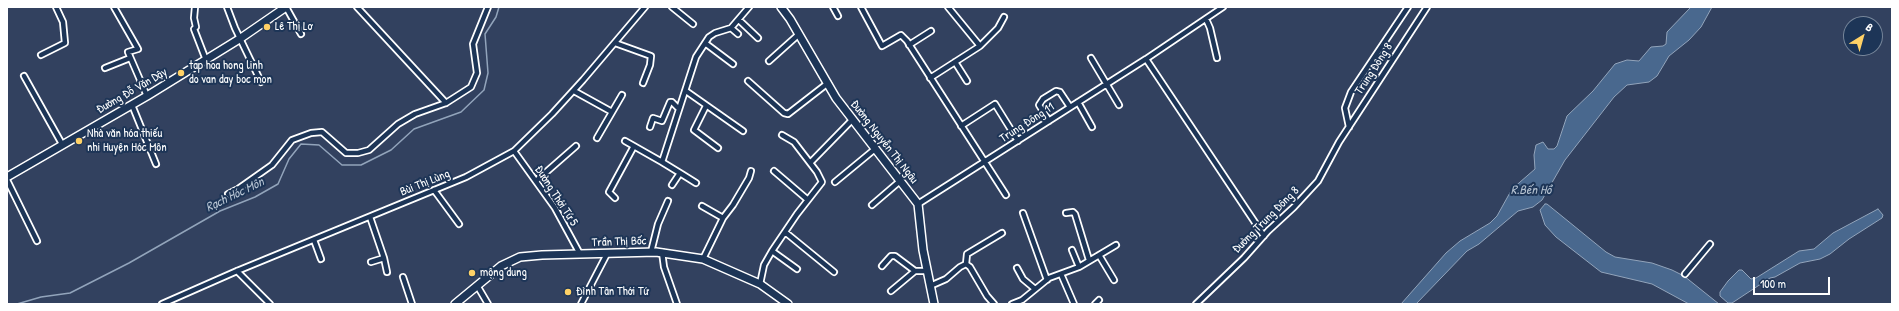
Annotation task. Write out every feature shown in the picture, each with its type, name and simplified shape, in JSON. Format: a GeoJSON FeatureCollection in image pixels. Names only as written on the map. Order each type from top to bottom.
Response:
{"type":"FeatureCollection","features":[{"type":"Feature","properties":{"kind":"main road","name":"Đường Đỗ Văn Dậy"},"geometry":{"type":"LineString","coordinates":[[7,179],[62,144],[132,105],[206,60],[286,7]]}},
{"type":"Feature","properties":{"kind":"main road","name":"Đường Nguyễn Thị Ngâu"},"geometry":{"type":"LineString","coordinates":[[784,8],[798,35],[852,120],[918,204]]}},
{"type":"Feature","properties":{"kind":"main road"},"geometry":{"type":"LineString","coordinates":[[918,204],[923,250],[934,304]]}},
{"type":"Feature","properties":{"kind":"main road","name":"Trần Thị Bốc"},"geometry":{"type":"LineString","coordinates":[[455,304],[478,287],[501,266],[520,257],[542,255],[662,252],[703,259],[760,284],[788,304]]}},
{"type":"Feature","properties":{"kind":"street"},"geometry":{"type":"LineString","coordinates":[[41,55],[65,43],[63,22],[56,7]]}},
{"type":"Feature","properties":{"kind":"street"},"geometry":{"type":"LineString","coordinates":[[114,7],[138,49],[128,52],[147,96]]}},
{"type":"Feature","properties":{"kind":"street"},"geometry":{"type":"LineString","coordinates":[[195,7],[194,18],[196,27],[194,29],[206,60]]}},
{"type":"Feature","properties":{"kind":"street"},"geometry":{"type":"LineString","coordinates":[[227,7],[235,28],[261,82]]}},
{"type":"Feature","properties":{"kind":"street"},"geometry":{"type":"LineString","coordinates":[[286,7],[301,34]]}},
{"type":"Feature","properties":{"kind":"street"},"geometry":{"type":"LineString","coordinates":[[357,7],[446,103]]}},
{"type":"Feature","properties":{"kind":"street"},"geometry":{"type":"LineString","coordinates":[[228,194],[238,189],[272,164],[292,140],[311,133],[322,132],[346,152],[358,153],[369,150],[398,124],[414,114],[446,103],[471,87],[477,73],[473,44],[488,7]]}},
{"type":"Feature","properties":{"kind":"street","name":"Bùi Thị Lùng"},"geometry":{"type":"LineString","coordinates":[[162,304],[237,271],[466,177],[514,151],[574,91],[645,7]]}},
{"type":"Feature","properties":{"kind":"street"},"geometry":{"type":"LineString","coordinates":[[672,7],[693,24]]}},
{"type":"Feature","properties":{"kind":"street"},"geometry":{"type":"LineString","coordinates":[[662,162],[696,57],[705,43],[715,33],[730,28],[749,7]]}},
{"type":"Feature","properties":{"kind":"street"},"geometry":{"type":"LineString","coordinates":[[833,7],[838,16]]}},
{"type":"Feature","properties":{"kind":"street"},"geometry":{"type":"LineString","coordinates":[[861,7],[882,46],[901,36],[909,45],[1006,195]]}},
{"type":"Feature","properties":{"kind":"street"},"geometry":{"type":"LineString","coordinates":[[948,7],[980,46]]}},
{"type":"Feature","properties":{"kind":"street","name":"Trung Đông 11"},"geometry":{"type":"LineString","coordinates":[[918,204],[1146,59],[1223,7]]}},
{"type":"Feature","properties":{"kind":"street"},"geometry":{"type":"LineString","coordinates":[[1349,127],[1345,108],[1351,92],[1408,7]]}},
{"type":"Feature","properties":{"kind":"street","name":"Trung Đông 8"},"geometry":{"type":"LineString","coordinates":[[1339,142],[1427,7]]}},
{"type":"Feature","properties":{"kind":"street"},"geometry":{"type":"LineString","coordinates":[[930,78],[980,46],[998,28],[1004,17]]}},
{"type":"Feature","properties":{"kind":"street"},"geometry":{"type":"LineString","coordinates":[[1206,19],[1210,28],[1217,58]]}},
{"type":"Feature","properties":{"kind":"street"},"geometry":{"type":"LineString","coordinates":[[738,20],[758,38]]}},
{"type":"Feature","properties":{"kind":"street"},"geometry":{"type":"LineString","coordinates":[[730,28],[738,34]]}},
{"type":"Feature","properties":{"kind":"street"},"geometry":{"type":"LineString","coordinates":[[909,45],[931,32]]}},
{"type":"Feature","properties":{"kind":"street"},"geometry":{"type":"LineString","coordinates":[[769,61],[798,35]]}},
{"type":"Feature","properties":{"kind":"street"},"geometry":{"type":"LineString","coordinates":[[705,43],[733,64]]}},
{"type":"Feature","properties":{"kind":"street"},"geometry":{"type":"LineString","coordinates":[[614,44],[651,56],[651,61],[643,84]]}},
{"type":"Feature","properties":{"kind":"street"},"geometry":{"type":"LineString","coordinates":[[105,68],[130,58]]}},
{"type":"Feature","properties":{"kind":"street"},"geometry":{"type":"LineString","coordinates":[[1091,58],[1119,105]]}},
{"type":"Feature","properties":{"kind":"street"},"geometry":{"type":"LineString","coordinates":[[1146,59],[1264,236]]}},
{"type":"Feature","properties":{"kind":"street"},"geometry":{"type":"LineString","coordinates":[[955,62],[967,81]]}},
{"type":"Feature","properties":{"kind":"street"},"geometry":{"type":"LineString","coordinates":[[24,76],[62,144]]}},
{"type":"Feature","properties":{"kind":"street"},"geometry":{"type":"LineString","coordinates":[[748,81],[788,114],[828,83]]}},
{"type":"Feature","properties":{"kind":"street"},"geometry":{"type":"LineString","coordinates":[[574,91],[612,112]]}},
{"type":"Feature","properties":{"kind":"street"},"geometry":{"type":"LineString","coordinates":[[686,91],[743,131]]}},
{"type":"Feature","properties":{"kind":"street"},"geometry":{"type":"LineString","coordinates":[[1048,121],[1039,105],[1043,99],[1049,95],[1056,91],[1060,92],[1070,108]]}},
{"type":"Feature","properties":{"kind":"street"},"geometry":{"type":"LineString","coordinates":[[597,138],[622,95]]}},
{"type":"Feature","properties":{"kind":"street"},"geometry":{"type":"LineString","coordinates":[[650,127],[653,118],[662,120],[670,102],[672,102],[679,109]]}},
{"type":"Feature","properties":{"kind":"street"},"geometry":{"type":"LineString","coordinates":[[1078,102],[1092,127]]}},
{"type":"Feature","properties":{"kind":"street"},"geometry":{"type":"LineString","coordinates":[[961,126],[995,104],[1018,141]]}},
{"type":"Feature","properties":{"kind":"street"},"geometry":{"type":"LineString","coordinates":[[132,105],[156,164]]}},
{"type":"Feature","properties":{"kind":"street"},"geometry":{"type":"LineString","coordinates":[[706,106],[694,130],[718,148]]}},
{"type":"Feature","properties":{"kind":"street"},"geometry":{"type":"LineString","coordinates":[[810,163],[852,120]]}},
{"type":"Feature","properties":{"kind":"street"},"geometry":{"type":"LineString","coordinates":[[760,284],[764,265],[772,250],[822,182],[821,177],[794,142],[782,135]]}},
{"type":"Feature","properties":{"kind":"street"},"geometry":{"type":"LineString","coordinates":[[625,141],[696,183]]}},
{"type":"Feature","properties":{"kind":"street","name":"Đường Trung Đông 8"},"geometry":{"type":"LineString","coordinates":[[1196,304],[1244,258],[1318,181],[1339,142]]}},
{"type":"Feature","properties":{"kind":"street"},"geometry":{"type":"LineString","coordinates":[[536,181],[576,146]]}},
{"type":"Feature","properties":{"kind":"street"},"geometry":{"type":"LineString","coordinates":[[615,198],[609,192],[634,146]]}},
{"type":"Feature","properties":{"kind":"street"},"geometry":{"type":"LineString","coordinates":[[835,182],[875,149]]}},
{"type":"Feature","properties":{"kind":"street","name":"Đường Thới Tứ 5"},"geometry":{"type":"LineString","coordinates":[[514,151],[556,208],[580,254]]}},
{"type":"Feature","properties":{"kind":"street"},"geometry":{"type":"LineString","coordinates":[[703,259],[723,218],[733,205],[749,178],[751,171]]}},
{"type":"Feature","properties":{"kind":"street"},"geometry":{"type":"LineString","coordinates":[[774,171],[808,200]]}},
{"type":"Feature","properties":{"kind":"street"},"geometry":{"type":"LineString","coordinates":[[672,185],[680,173]]}},
{"type":"Feature","properties":{"kind":"street"},"geometry":{"type":"LineString","coordinates":[[7,179],[37,241]]}},
{"type":"Feature","properties":{"kind":"street"},"geometry":{"type":"LineString","coordinates":[[872,204],[900,181]]}},
{"type":"Feature","properties":{"kind":"street"},"geometry":{"type":"LineString","coordinates":[[434,190],[459,224]]}},
{"type":"Feature","properties":{"kind":"street"},"geometry":{"type":"LineString","coordinates":[[651,252],[658,224],[668,201]]}},
{"type":"Feature","properties":{"kind":"street"},"geometry":{"type":"LineString","coordinates":[[702,206],[723,218]]}},
{"type":"Feature","properties":{"kind":"street"},"geometry":{"type":"LineString","coordinates":[[1066,213],[1073,212],[1075,214],[1089,260]]}},
{"type":"Feature","properties":{"kind":"street"},"geometry":{"type":"LineString","coordinates":[[1023,213],[1047,280]]}},
{"type":"Feature","properties":{"kind":"street"},"geometry":{"type":"LineString","coordinates":[[370,216],[387,272]]}},
{"type":"Feature","properties":{"kind":"street"},"geometry":{"type":"LineString","coordinates":[[785,232],[834,272]]}},
{"type":"Feature","properties":{"kind":"street"},"geometry":{"type":"LineString","coordinates":[[966,264],[967,254],[1002,234]]}},
{"type":"Feature","properties":{"kind":"street"},"geometry":{"type":"LineString","coordinates":[[314,240],[321,259]]}},
{"type":"Feature","properties":{"kind":"street"},"geometry":{"type":"LineString","coordinates":[[1684,274],[1710,244]]}},
{"type":"Feature","properties":{"kind":"street"},"geometry":{"type":"LineString","coordinates":[[1012,304],[1022,300],[1047,280],[1079,267],[1116,245]]}},
{"type":"Feature","properties":{"kind":"street"},"geometry":{"type":"LineString","coordinates":[[772,250],[797,270]]}},
{"type":"Feature","properties":{"kind":"street"},"geometry":{"type":"LineString","coordinates":[[1072,250],[1079,267]]}},
{"type":"Feature","properties":{"kind":"street"},"geometry":{"type":"LineString","coordinates":[[662,252],[664,267],[676,304]]}},
{"type":"Feature","properties":{"kind":"street"},"geometry":{"type":"LineString","coordinates":[[582,304],[607,254]]}},
{"type":"Feature","properties":{"kind":"street"},"geometry":{"type":"LineString","coordinates":[[1099,255],[1114,280]]}},
{"type":"Feature","properties":{"kind":"street"},"geometry":{"type":"LineString","coordinates":[[882,266],[891,256],[895,256],[915,271],[927,271]]}},
{"type":"Feature","properties":{"kind":"street"},"geometry":{"type":"LineString","coordinates":[[371,262],[384,258]]}},
{"type":"Feature","properties":{"kind":"street"},"geometry":{"type":"LineString","coordinates":[[930,286],[946,279],[966,264]]}},
{"type":"Feature","properties":{"kind":"street"},"geometry":{"type":"LineString","coordinates":[[966,264],[970,267],[987,296],[994,304]]}},
{"type":"Feature","properties":{"kind":"street"},"geometry":{"type":"LineString","coordinates":[[1017,268],[1023,278],[1035,289]]}},
{"type":"Feature","properties":{"kind":"street"},"geometry":{"type":"LineString","coordinates":[[237,271],[270,304]]}},
{"type":"Feature","properties":{"kind":"street"},"geometry":{"type":"LineString","coordinates":[[891,291],[915,271]]}},
{"type":"Feature","properties":{"kind":"street"},"geometry":{"type":"LineString","coordinates":[[1061,274],[1074,304]]}},
{"type":"Feature","properties":{"kind":"street"},"geometry":{"type":"LineString","coordinates":[[403,277],[412,304]]}},
{"type":"Feature","properties":{"kind":"street"},"geometry":{"type":"LineString","coordinates":[[478,287],[488,304]]}},
{"type":"Feature","properties":{"kind":"street"},"geometry":{"type":"LineString","coordinates":[[1095,304],[1099,300]]}},
{"type":"Feature","properties":{"kind":"water","name":"R.Bến Hồ"},"geometry":{"type":"Polygon","coordinates":[[[1691,7],[1712,7],[1701,27],[1689,40],[1669,56],[1657,76],[1649,82],[1627,85],[1614,97],[1565,160],[1542,200],[1533,207],[1518,211],[1479,244],[1467,251],[1416,304],[1401,304],[1446,253],[1460,241],[1490,223],[1497,216],[1512,189],[1535,169],[1534,155],[1536,145],[1543,142],[1548,149],[1554,149],[1557,146],[1567,116],[1593,91],[1615,64],[1627,60],[1639,61],[1651,47],[1663,46],[1666,44],[1667,32],[1691,7]]]}},
{"type":"Feature","properties":{"kind":"water","name":"R.Bến Hồ"},"geometry":{"type":"Polygon","coordinates":[[[1545,204],[1547,204],[1606,252],[1615,257],[1652,263],[1672,270],[1684,276],[1719,304],[1689,304],[1652,284],[1601,272],[1556,237],[1545,225],[1540,210],[1545,204]]]}},
{"type":"Feature","properties":{"kind":"water"},"geometry":{"type":"Polygon","coordinates":[[[1878,209],[1883,215],[1882,218],[1849,239],[1830,254],[1820,259],[1800,263],[1775,277],[1770,278],[1732,303],[1728,303],[1720,296],[1720,292],[1728,281],[1739,270],[1742,270],[1751,279],[1756,278],[1799,251],[1814,249],[1833,233],[1878,209]]]}},
{"type":"Feature","properties":{"kind":"waterway","name":"Rạch Hóc Môn"},"geometry":{"type":"LineString","coordinates":[[17,304],[41,297],[70,293],[129,263],[220,211],[255,197],[278,184],[289,159],[301,144],[319,145],[342,165],[361,165],[391,150],[414,129],[461,112],[484,90],[488,73],[485,34],[496,17],[499,7]]}},
{"type":"Feature","properties":{"kind":"place","name":"Lê Thị Lơ"},"geometry":{"type":"Point","coordinates":[267,27]}},
{"type":"Feature","properties":{"kind":"place","name":"tap hoa hong linh do van day boc mon"},"geometry":{"type":"Point","coordinates":[181,73]}},
{"type":"Feature","properties":{"kind":"place","name":"Nhà văn hóa thiếu nhi Huyện Hóc Môn"},"geometry":{"type":"Point","coordinates":[79,141]}},
{"type":"Feature","properties":{"kind":"place","name":"mộng dung"},"geometry":{"type":"Point","coordinates":[472,273]}},
{"type":"Feature","properties":{"kind":"place","name":"Đình Tân Thới Tứ"},"geometry":{"type":"Point","coordinates":[568,292]}}]}
